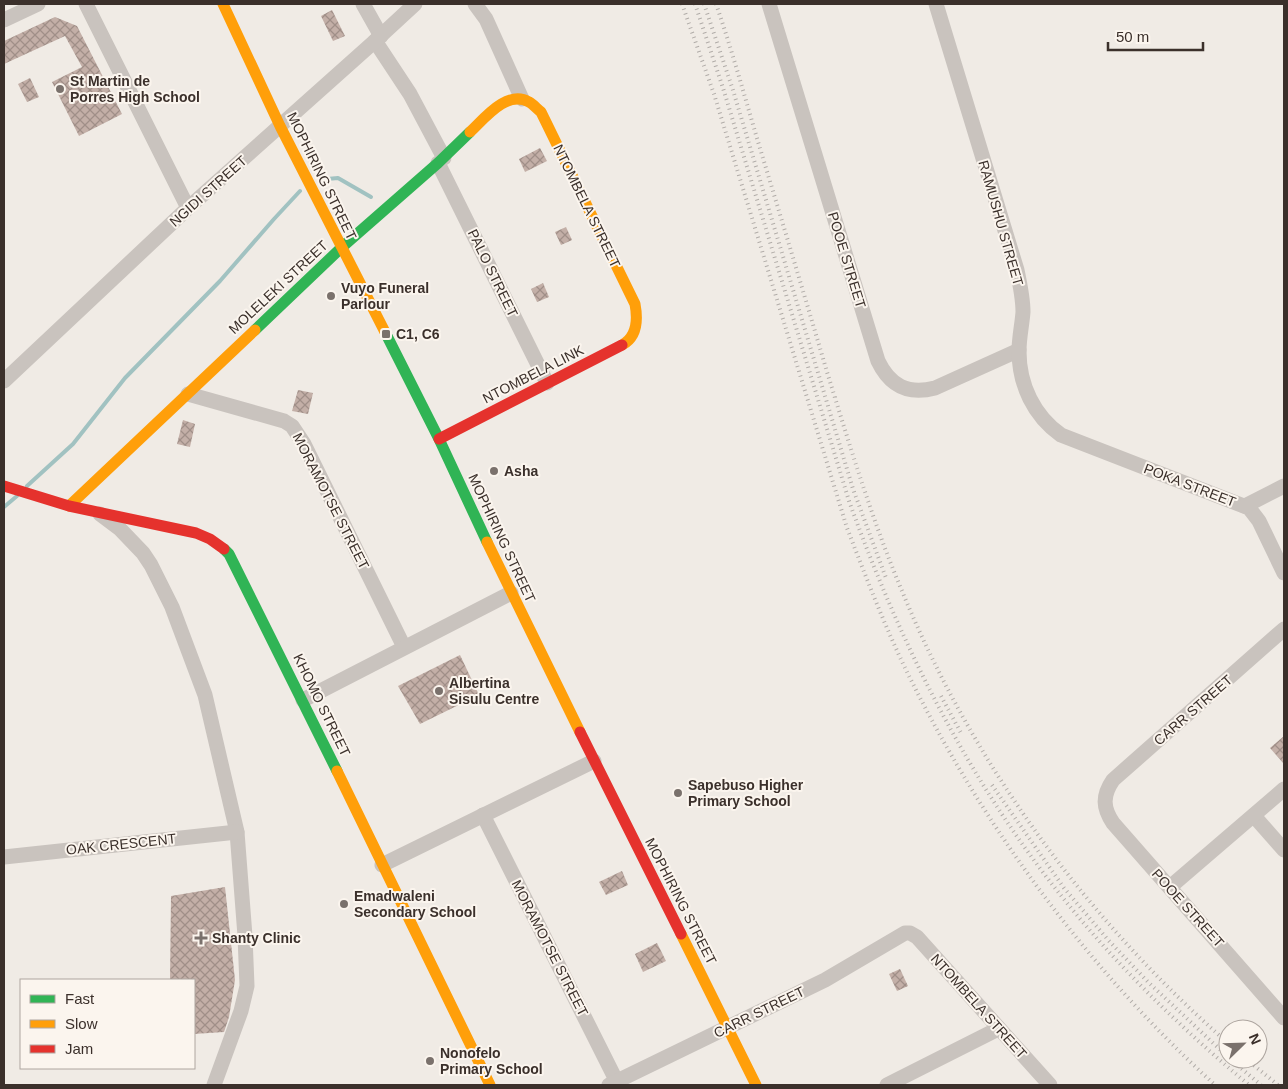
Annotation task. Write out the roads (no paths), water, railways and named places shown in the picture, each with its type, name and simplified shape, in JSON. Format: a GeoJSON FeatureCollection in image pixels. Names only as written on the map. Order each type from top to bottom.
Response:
{"type":"FeatureCollection","features":[{"type":"Feature","properties":{"kind":"street"},"geometry":{"type":"LineString","coordinates":[[4,20],[38,4]]}},
{"type":"Feature","properties":{"kind":"street"},"geometry":{"type":"LineString","coordinates":[[86,4],[188,208]]}},
{"type":"Feature","properties":{"kind":"street","name":"MOPHIRING STREET"},"geometry":{"type":"LineString","coordinates":[[223,4],[280,126],[439,440],[511,593],[756,1085]]}},
{"type":"Feature","properties":{"kind":"street","name":"PALO STREET"},"geometry":{"type":"LineString","coordinates":[[363,4],[378,39],[410,94],[547,383]]}},
{"type":"Feature","properties":{"kind":"street","name":"NGIDI STREET"},"geometry":{"type":"LineString","coordinates":[[4,381],[188,208],[378,39],[414,4]]}},
{"type":"Feature","properties":{"kind":"street"},"geometry":{"type":"LineString","coordinates":[[475,4],[486,19],[518,99]]}},
{"type":"Feature","properties":{"kind":"street","name":"POOE STREET"},"geometry":{"type":"LineString","coordinates":[[768,4],[878,361],[886,376],[904,389],[925,391],[1019,350]]}},
{"type":"Feature","properties":{"kind":"street","name":"RAMUSHU STREET"},"geometry":{"type":"LineString","coordinates":[[936,4],[1018,277],[1023,313],[1019,350],[1020,366],[1028,393],[1044,421],[1061,435]]}},
{"type":"Feature","properties":{"kind":"street","name":"MOLELEKI STREET"},"geometry":{"type":"LineString","coordinates":[[69,506],[341,248],[441,160],[495,109],[501,104],[518,99]]}},
{"type":"Feature","properties":{"kind":"street","name":"NTOMBELA STREET"},"geometry":{"type":"LineString","coordinates":[[518,99],[533,104],[541,112],[635,304],[636,330]]}},
{"type":"Feature","properties":{"kind":"street","name":"NTOMBELA LINK"},"geometry":{"type":"LineString","coordinates":[[439,440],[627,342],[636,330]]}},
{"type":"Feature","properties":{"kind":"street","name":"MORAMOTSE STREET"},"geometry":{"type":"LineString","coordinates":[[188,394],[284,421],[292,426],[304,444],[404,647]]}},
{"type":"Feature","properties":{"kind":"street","name":"POKA STREET"},"geometry":{"type":"LineString","coordinates":[[1061,435],[1244,506],[1253,512],[1259,521],[1284,573]]}},
{"type":"Feature","properties":{"kind":"street","name":"KHOMO STREET"},"geometry":{"type":"LineString","coordinates":[[4,486],[69,506],[196,533],[211,538],[230,554],[241,573],[490,1085]]}},
{"type":"Feature","properties":{"kind":"street"},"geometry":{"type":"LineString","coordinates":[[1244,506],[1284,486]]}},
{"type":"Feature","properties":{"kind":"street"},"geometry":{"type":"LineString","coordinates":[[98,513],[120,529],[143,553],[172,606],[205,695],[237,832],[247,986],[241,1010],[214,1085]]}},
{"type":"Feature","properties":{"kind":"street"},"geometry":{"type":"LineString","coordinates":[[303,700],[511,593]]}},
{"type":"Feature","properties":{"kind":"street","name":"CARR STREET"},"geometry":{"type":"LineString","coordinates":[[1106,793],[1113,780],[1284,630]]}},
{"type":"Feature","properties":{"kind":"street"},"geometry":{"type":"LineString","coordinates":[[382,865],[594,761]]}},
{"type":"Feature","properties":{"kind":"street"},"geometry":{"type":"LineString","coordinates":[[1170,887],[1284,788]]}},
{"type":"Feature","properties":{"kind":"street","name":"POOE STREET"},"geometry":{"type":"LineString","coordinates":[[1106,793],[1104,807],[1112,823],[1284,1018]]}},
{"type":"Feature","properties":{"kind":"street","name":"MORAMOTSE STREET"},"geometry":{"type":"LineString","coordinates":[[484,815],[613,1083]]}},
{"type":"Feature","properties":{"kind":"street"},"geometry":{"type":"LineString","coordinates":[[1254,816],[1284,850]]}},
{"type":"Feature","properties":{"kind":"street","name":"OAK CRESCENT"},"geometry":{"type":"LineString","coordinates":[[4,857],[237,832]]}},
{"type":"Feature","properties":{"kind":"street","name":"NTOMBELA STREET"},"geometry":{"type":"LineString","coordinates":[[905,934],[917,937],[1050,1085]]}},
{"type":"Feature","properties":{"kind":"street","name":"CARR STREET"},"geometry":{"type":"LineString","coordinates":[[613,1083],[825,980],[905,934]]}},
{"type":"Feature","properties":{"kind":"street"},"geometry":{"type":"LineString","coordinates":[[894,1084],[998,1029]]}},
{"type":"Feature","properties":{"kind":"waterway"},"geometry":{"type":"LineString","coordinates":[[327,179],[338,178],[371,197]]}},
{"type":"Feature","properties":{"kind":"waterway"},"geometry":{"type":"LineString","coordinates":[[27,486],[73,444],[125,378],[220,281],[300,191]]}},
{"type":"Feature","properties":{"kind":"waterway"},"geometry":{"type":"LineString","coordinates":[[4,507],[17,496]]}},
{"type":"Feature","properties":{"kind":"railway"},"geometry":{"type":"LineString","coordinates":[[682,4],[714,94],[847,528],[908,674],[970,787],[1005,841],[1043,894],[1125,994],[1169,1041],[1215,1085]]}},
{"type":"Feature","properties":{"kind":"railway"},"geometry":{"type":"LineString","coordinates":[[695,4],[723,88],[849,501],[891,606],[939,708],[997,806],[1029,853],[1084,924],[1128,973],[1175,1019],[1249,1085]]}},
{"type":"Feature","properties":{"kind":"railway"},"geometry":{"type":"LineString","coordinates":[[704,4],[732,87],[853,489],[886,578]]}},
{"type":"Feature","properties":{"kind":"railway"},"geometry":{"type":"LineString","coordinates":[[716,4],[862,483],[891,564],[931,655],[963,717],[999,778],[1039,836],[1082,892],[1128,945],[1176,995],[1218,1034]]}},
{"type":"Feature","properties":{"kind":"railway"},"geometry":{"type":"LineString","coordinates":[[941,696],[961,733]]}},
{"type":"Feature","properties":{"kind":"railway"},"geometry":{"type":"LineString","coordinates":[[992,785],[1064,888],[1109,941],[1148,982],[1218,1048]]}},
{"type":"Feature","properties":{"kind":"railway"},"geometry":{"type":"LineString","coordinates":[[1242,1069],[1261,1085]]}},
{"type":"Feature","properties":{"kind":"railway"},"geometry":{"type":"LineString","coordinates":[[1258,1069],[1278,1085]]}},
{"type":"Feature","properties":{"kind":"place","name":"St Martin de Porres High School"},"geometry":{"type":"Point","coordinates":[60,89]}},
{"type":"Feature","properties":{"kind":"place","name":"Vuyo Funeral Parlour"},"geometry":{"type":"Point","coordinates":[331,296]}},
{"type":"Feature","properties":{"kind":"place","name":"C1, C6"},"geometry":{"type":"Point","coordinates":[386,334]}},
{"type":"Feature","properties":{"kind":"place","name":"Asha"},"geometry":{"type":"Point","coordinates":[494,471]}},
{"type":"Feature","properties":{"kind":"place","name":"Albertina Sisulu Centre"},"geometry":{"type":"Point","coordinates":[439,691]}},
{"type":"Feature","properties":{"kind":"place","name":"Sapebuso Higher Primary School"},"geometry":{"type":"Point","coordinates":[678,793]}},
{"type":"Feature","properties":{"kind":"place","name":"Emadwaleni Secondary School"},"geometry":{"type":"Point","coordinates":[344,904]}},
{"type":"Feature","properties":{"kind":"place","name":"Shanty Clinic"},"geometry":{"type":"Point","coordinates":[201,938]}},
{"type":"Feature","properties":{"kind":"place","name":"Nonofelo Primary School"},"geometry":{"type":"Point","coordinates":[430,1061]}}]}
